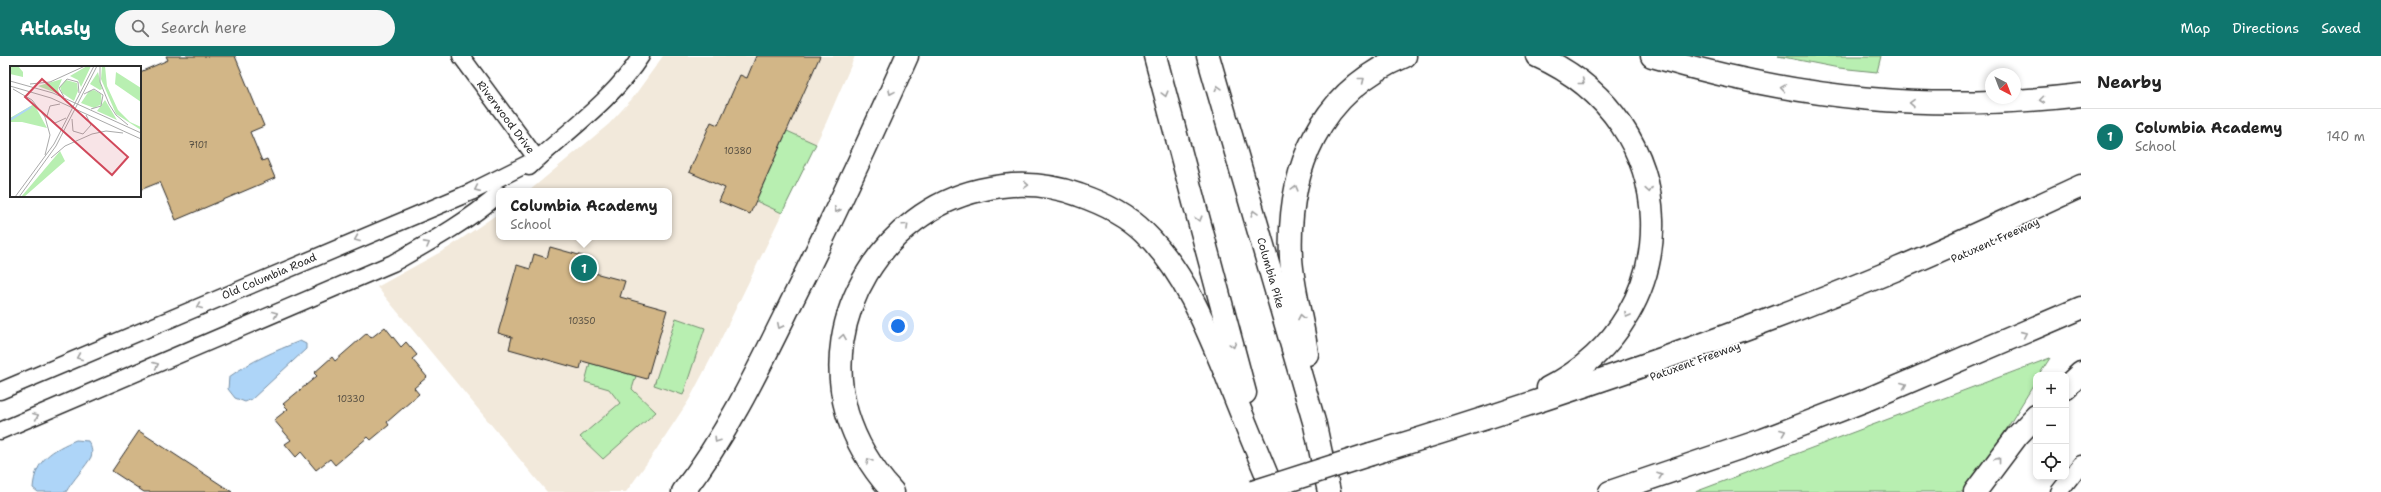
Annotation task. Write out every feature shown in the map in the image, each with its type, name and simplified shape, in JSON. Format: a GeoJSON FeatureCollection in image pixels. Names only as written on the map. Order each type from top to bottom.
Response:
{"type":"FeatureCollection","features":[{"type":"Feature","properties":{"kind":"highway"},"geometry":{"type":"LineString","coordinates":[[683,492],[726,426],[760,366],[862,157],[907,56]]}},
{"type":"Feature","properties":{"kind":"highway"},"geometry":{"type":"LineString","coordinates":[[1155,56],[1264,487]]}},
{"type":"Feature","properties":{"kind":"highway","name":"Columbia Pike"},"geometry":{"type":"LineString","coordinates":[[1208,56],[1316,425],[1329,492]]}},
{"type":"Feature","properties":{"kind":"highway"},"geometry":{"type":"LineString","coordinates":[[1316,425],[1304,335],[1291,260],[1293,196],[1310,144],[1328,114],[1349,91],[1373,72],[1405,56]]}},
{"type":"Feature","properties":{"kind":"highway"},"geometry":{"type":"LineString","coordinates":[[1264,487],[1373,461],[1541,392],[1569,378],[1588,363],[1608,344],[1624,321],[1637,296],[1646,272],[1651,242],[1652,213],[1648,183],[1638,151],[1606,103],[1583,82],[1558,65],[1537,56]]}},
{"type":"Feature","properties":{"kind":"highway"},"geometry":{"type":"LineString","coordinates":[[1652,56],[1762,84],[1840,97],[1908,103],[1965,104],[2028,101],[2081,95]]}},
{"type":"Feature","properties":{"kind":"highway"},"geometry":{"type":"LineString","coordinates":[[893,492],[873,468],[862,448],[847,412],[841,379],[841,350],[846,320],[857,290],[873,263],[893,238],[913,220],[960,194],[1018,184],[1044,185],[1069,191],[1098,201],[1143,231],[1162,253],[1181,280],[1202,319],[1264,487]]}},
{"type":"Feature","properties":{"kind":"highway"},"geometry":{"type":"LineString","coordinates":[[1448,431],[1626,373],[1810,304],[1904,266],[2081,186]]}},
{"type":"Feature","properties":{"kind":"highway","name":"Patuxent Freeway"},"geometry":{"type":"LineString","coordinates":[[1297,492],[1373,461],[1630,385],[1726,350],[1902,281],[2081,200]]}},
{"type":"Feature","properties":{"kind":"highway"},"geometry":{"type":"LineString","coordinates":[[1610,492],[1764,440],[1859,403],[1938,371],[2081,308]]}},
{"type":"Feature","properties":{"kind":"highway"},"geometry":{"type":"LineString","coordinates":[[2069,384],[2081,373]]}},
{"type":"Feature","properties":{"kind":"highway"},"geometry":{"type":"LineString","coordinates":[[1976,492],[2017,436],[2033,419]]}},
{"type":"Feature","properties":{"kind":"street","name":"Riverwood Drive"},"geometry":{"type":"LineString","coordinates":[[460,56],[537,159]]}},
{"type":"Feature","properties":{"kind":"street","name":"Old Columbia Road"},"geometry":{"type":"LineString","coordinates":[[506,188],[537,159],[594,110],[617,87],[641,56]]}},
{"type":"Feature","properties":{"kind":"street","name":"Old Columbia Road"},"geometry":{"type":"LineString","coordinates":[[0,391],[471,192],[537,159]]}},
{"type":"Feature","properties":{"kind":"street"},"geometry":{"type":"LineString","coordinates":[[0,431],[381,269],[440,237],[496,196]]}},
{"type":"Feature","properties":{"kind":"street"},"geometry":{"type":"LineString","coordinates":[[2059,492],[2081,464]]}},
{"type":"Feature","properties":{"kind":"shaded area"},"geometry":{"type":"Polygon","coordinates":[[[663,56],[855,56],[826,123],[719,343],[689,400],[652,456],[626,492],[547,492],[377,287],[448,248],[496,215],[496,240],[672,240],[672,188],[533,188],[609,124],[632,99],[663,56]]]}},
{"type":"Feature","properties":{"kind":"green space"},"geometry":{"type":"Polygon","coordinates":[[[1778,56],[1881,56],[1877,72],[1839,68],[1778,56]]]}},
{"type":"Feature","properties":{"kind":"green space"},"geometry":{"type":"Polygon","coordinates":[[[787,131],[816,144],[782,213],[756,201],[787,131]]]}},
{"type":"Feature","properties":{"kind":"green space"},"geometry":{"type":"Polygon","coordinates":[[[676,318],[705,328],[683,395],[654,385],[676,318]]]}},
{"type":"Feature","properties":{"kind":"green space"},"geometry":{"type":"Polygon","coordinates":[[[2050,358],[2041,372],[2033,372],[2033,386],[1968,492],[1695,492],[2050,358]]]}},
{"type":"Feature","properties":{"kind":"green space"},"geometry":{"type":"Polygon","coordinates":[[[590,363],[636,376],[632,389],[656,412],[603,459],[580,437],[620,403],[609,389],[585,382],[590,363]]]}},
{"type":"Feature","properties":{"kind":"water"},"geometry":{"type":"Polygon","coordinates":[[[300,341],[306,344],[306,349],[252,399],[245,402],[235,398],[228,389],[229,377],[237,371],[263,357],[300,341]]]}},
{"type":"Feature","properties":{"kind":"water"},"geometry":{"type":"Polygon","coordinates":[[[76,440],[88,441],[92,455],[66,492],[38,492],[33,488],[37,470],[46,457],[59,448],[76,440]]]}},
{"type":"Feature","properties":{"kind":"building"},"geometry":{"type":"Polygon","coordinates":[[[166,56],[235,56],[264,126],[250,132],[262,161],[267,159],[275,178],[176,220],[160,182],[141,190],[141,72],[168,60],[166,56]]]}},
{"type":"Feature","properties":{"kind":"building"},"geometry":{"type":"Polygon","coordinates":[[[756,56],[820,56],[750,214],[719,201],[725,188],[689,172],[711,122],[718,125],[740,75],[747,78],[756,56]]]}},
{"type":"Feature","properties":{"kind":"building"},"geometry":{"type":"Polygon","coordinates":[[[550,247],[586,257],[583,270],[625,281],[620,297],[667,310],[647,379],[582,361],[580,369],[509,349],[512,337],[498,333],[517,265],[530,269],[534,254],[547,258],[550,247]]]}},
{"type":"Feature","properties":{"kind":"building"},"geometry":{"type":"Polygon","coordinates":[[[385,327],[401,347],[406,342],[417,355],[412,359],[427,377],[414,388],[419,394],[387,422],[389,425],[371,440],[368,437],[335,465],[330,459],[316,470],[301,452],[296,457],[285,444],[291,440],[274,420],[288,409],[283,404],[317,376],[314,373],[332,357],[335,361],[367,333],[371,338],[385,327]]]}},
{"type":"Feature","properties":{"kind":"building"},"geometry":{"type":"Polygon","coordinates":[[[139,431],[232,492],[144,492],[112,471],[139,431]]]}},
{"type":"Feature","properties":{"kind":"place","name":"Columbia Academy"},"geometry":{"type":"Point","coordinates":[584,268]}}]}
